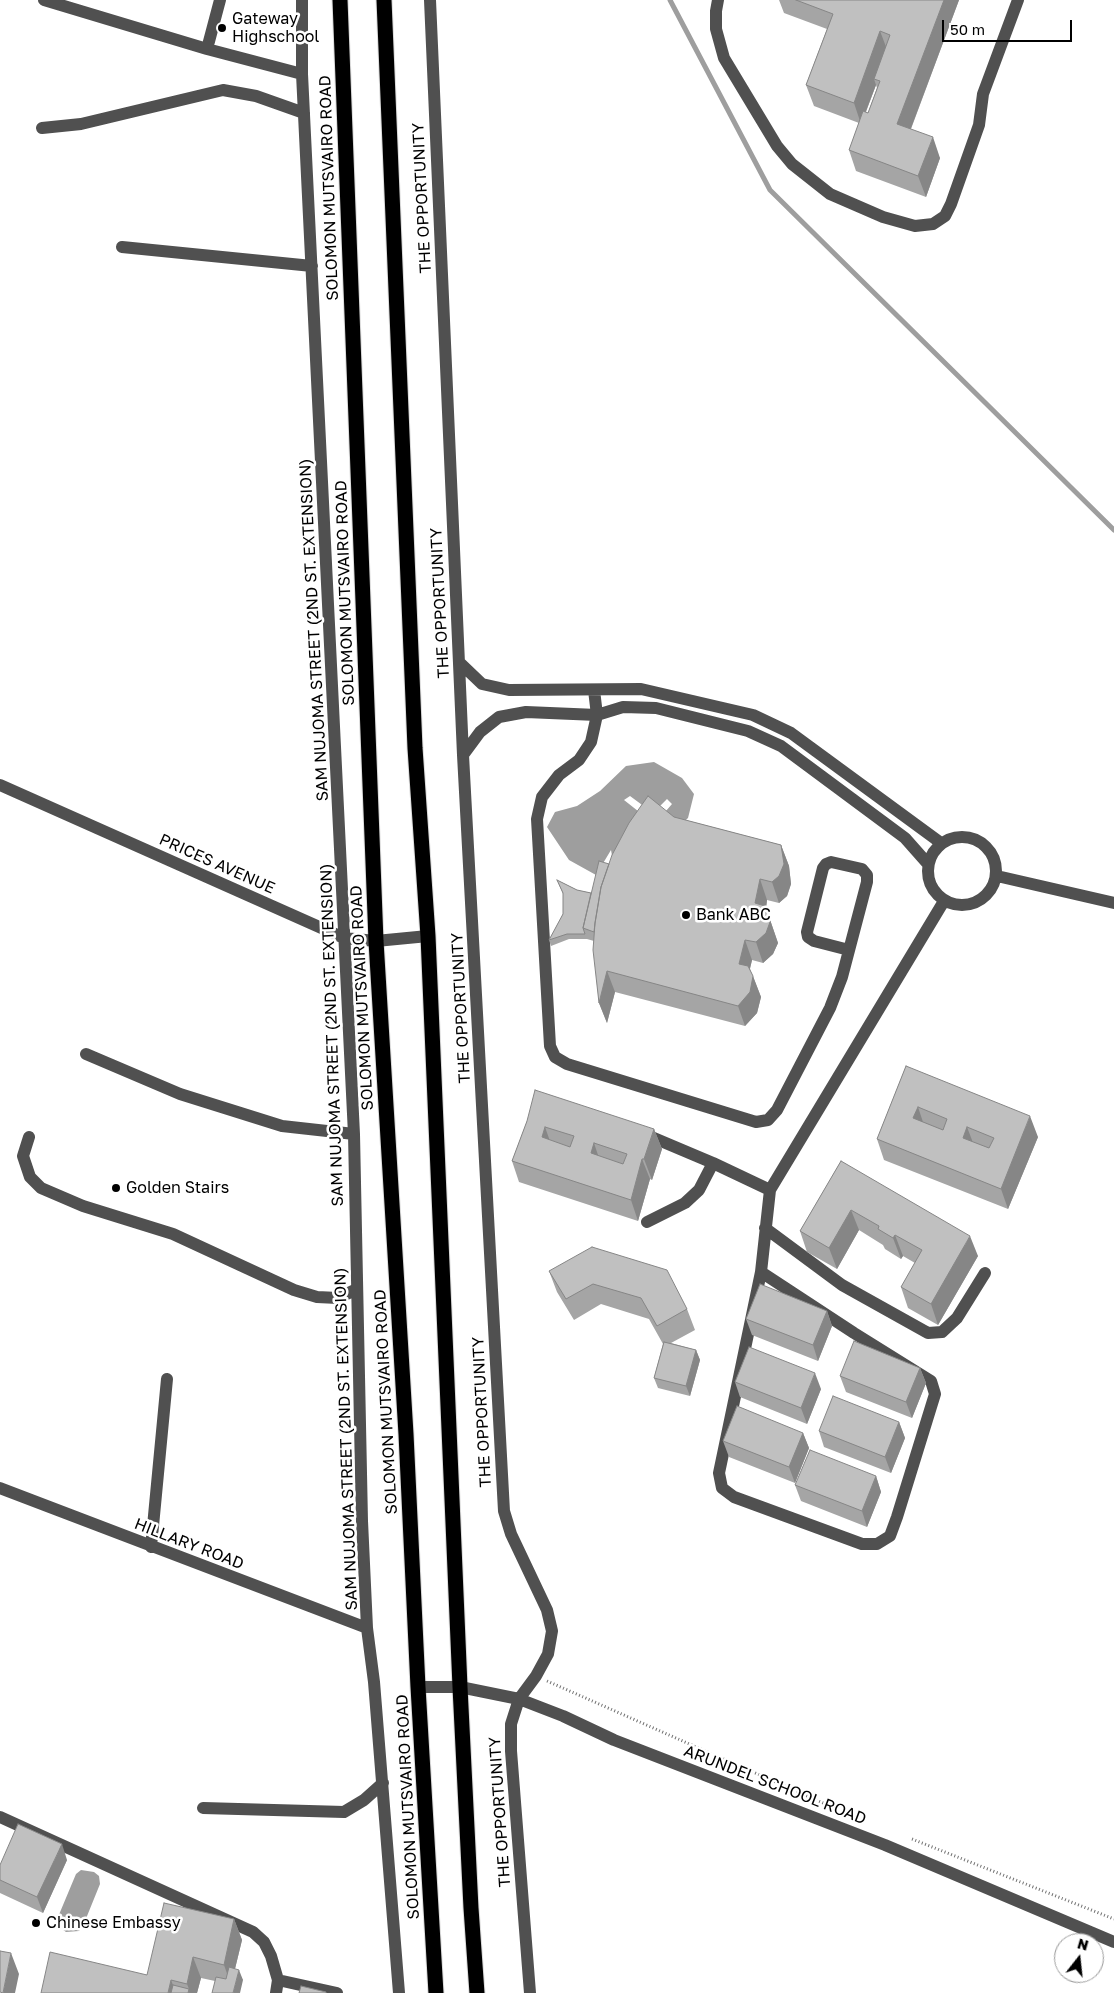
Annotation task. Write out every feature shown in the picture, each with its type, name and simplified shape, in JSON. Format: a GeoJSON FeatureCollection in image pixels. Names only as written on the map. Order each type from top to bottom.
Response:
{"type":"FeatureCollection","features":[{"type":"Feature","properties":{"kind":"highway","name":"SOLOMON MUTSVAIRO ROAD"},"geometry":{"type":"LineString","coordinates":[[340,0],[376,941],[406,1434],[418,1687],[436,1993]]}},
{"type":"Feature","properties":{"kind":"highway"},"geometry":{"type":"LineString","coordinates":[[384,0],[415,748],[428,936],[460,1687],[477,1993]]}},
{"type":"Feature","properties":{"kind":"street"},"geometry":{"type":"LineString","coordinates":[[44,0],[207,49],[302,74]]}},
{"type":"Feature","properties":{"kind":"street"},"geometry":{"type":"LineString","coordinates":[[207,49],[220,0]]}},
{"type":"Feature","properties":{"kind":"street","name":"SAM NUJOMA STREET (2ND ST. EXTENSION)"},"geometry":{"type":"LineString","coordinates":[[302,0],[302,74],[354,1134],[362,1521],[367,1628],[383,1783],[399,1993]]}},
{"type":"Feature","properties":{"kind":"street","name":"THE OPPORTUNITY"},"geometry":{"type":"LineString","coordinates":[[430,0],[463,755],[504,1511],[511,1534],[547,1610],[552,1631],[548,1654],[536,1676],[519,1699],[511,1724],[511,1751],[530,1993]]}},
{"type":"Feature","properties":{"kind":"street"},"geometry":{"type":"LineString","coordinates":[[718,0],[716,29],[724,58],[777,146],[792,164],[830,194],[882,216],[915,226],[932,224],[945,216],[952,204],[979,125],[983,94],[1018,0]]}},
{"type":"Feature","properties":{"kind":"street"},"geometry":{"type":"LineString","coordinates":[[42,128],[81,124],[223,90],[256,96],[304,113]]}},
{"type":"Feature","properties":{"kind":"street"},"geometry":{"type":"LineString","coordinates":[[122,247],[312,266]]}},
{"type":"Feature","properties":{"kind":"street"},"geometry":{"type":"LineString","coordinates":[[459,662],[482,684],[509,690],[641,689],[753,715],[791,733],[941,843]]}},
{"type":"Feature","properties":{"kind":"street"},"geometry":{"type":"LineString","coordinates":[[594,690],[597,715],[591,742],[579,760],[559,775],[542,796],[537,819],[550,1046],[555,1057],[567,1064],[756,1122],[768,1120],[777,1110],[830,1008],[842,977],[867,882],[867,875],[862,869],[831,862],[823,868],[807,932],[808,937],[814,941],[849,950]]}},
{"type":"Feature","properties":{"kind":"street"},"geometry":{"type":"LineString","coordinates":[[463,755],[480,732],[499,718],[526,712],[597,715],[623,707],[656,708],[748,731],[781,746],[905,838],[928,864],[930,885],[944,901],[966,906],[987,896],[997,876],[994,856],[980,841],[960,836],[941,843],[928,864]]}},
{"type":"Feature","properties":{"kind":"street","name":"PRICES AVENUE"},"geometry":{"type":"LineString","coordinates":[[0,785],[344,938],[376,941],[428,936]]}},
{"type":"Feature","properties":{"kind":"street"},"geometry":{"type":"LineString","coordinates":[[997,876],[1114,903]]}},
{"type":"Feature","properties":{"kind":"street"},"geometry":{"type":"LineString","coordinates":[[761,1272],[854,1333],[931,1380],[935,1394],[897,1517],[890,1536],[877,1544],[862,1544],[734,1497],[722,1488],[719,1472],[761,1272],[770,1190],[944,901]]}},
{"type":"Feature","properties":{"kind":"street"},"geometry":{"type":"LineString","coordinates":[[86,1054],[180,1094],[282,1126],[354,1134]]}},
{"type":"Feature","properties":{"kind":"street"},"geometry":{"type":"LineString","coordinates":[[632,1128],[770,1190]]}},
{"type":"Feature","properties":{"kind":"street"},"geometry":{"type":"LineString","coordinates":[[29,1138],[23,1156],[30,1177],[41,1188],[83,1206],[172,1234],[294,1290],[317,1297],[338,1298],[357,1289]]}},
{"type":"Feature","properties":{"kind":"street"},"geometry":{"type":"LineString","coordinates":[[648,1222],[685,1203],[699,1190],[713,1163]]}},
{"type":"Feature","properties":{"kind":"street"},"geometry":{"type":"LineString","coordinates":[[765,1228],[842,1284],[928,1333],[942,1332],[957,1318],[985,1273]]}},
{"type":"Feature","properties":{"kind":"street"},"geometry":{"type":"LineString","coordinates":[[151,1547],[167,1380]]}},
{"type":"Feature","properties":{"kind":"street","name":"HILLARY ROAD"},"geometry":{"type":"LineString","coordinates":[[0,1488],[367,1628]]}},
{"type":"Feature","properties":{"kind":"street","name":"ARUNDEL SCHOOL ROAD"},"geometry":{"type":"LineString","coordinates":[[418,1687],[460,1687],[519,1699],[563,1716],[614,1740],[885,1845],[1114,1942]]}},
{"type":"Feature","properties":{"kind":"street"},"geometry":{"type":"LineString","coordinates":[[203,1808],[344,1812],[364,1800],[383,1783]]}},
{"type":"Feature","properties":{"kind":"street"},"geometry":{"type":"LineString","coordinates":[[0,1817],[253,1932],[264,1942],[271,1956],[278,1980],[276,1993]]}},
{"type":"Feature","properties":{"kind":"street"},"geometry":{"type":"LineString","coordinates":[[278,1980],[338,1993]]}},
{"type":"Feature","properties":{"kind":"path"},"geometry":{"type":"LineString","coordinates":[[536,1676],[840,1810]]}},
{"type":"Feature","properties":{"kind":"path"},"geometry":{"type":"LineString","coordinates":[[904,1835],[1114,1919]]}},
{"type":"Feature","properties":{"kind":"shaded area"},"geometry":{"type":"Polygon","coordinates":[[[654,762],[682,778],[694,794],[688,818],[675,830],[659,819],[672,804],[667,799],[653,813],[630,796],[624,800],[643,815],[613,861],[611,850],[596,875],[569,860],[547,827],[555,812],[577,806],[600,791],[626,766],[654,762]]]}},
{"type":"Feature","properties":{"kind":"shaded area"},"geometry":{"type":"Polygon","coordinates":[[[81,1870],[94,1872],[99,1876],[100,1884],[83,1926],[79,1931],[66,1932],[58,1926],[58,1917],[76,1874],[81,1870]]]}},
{"type":"Feature","properties":{"kind":"building"},"geometry":{"type":"Polygon","coordinates":[[[796,0],[944,0],[897,124],[933,137],[918,176],[849,150],[863,111],[868,113],[880,81],[874,79],[890,35],[880,31],[854,103],[806,85],[833,14],[796,0]]]}},
{"type":"Feature","properties":{"kind":"building","name":"Bank ABC"},"geometry":{"type":"Polygon","coordinates":[[[648,796],[674,817],[781,845],[784,864],[779,876],[772,882],[760,879],[755,903],[765,906],[770,922],[766,933],[756,942],[745,940],[739,964],[748,966],[753,976],[750,992],[738,1006],[607,971],[599,1003],[593,950],[601,887],[612,855],[629,823],[648,796]]]}},
{"type":"Feature","properties":{"kind":"building"},"geometry":{"type":"Polygon","coordinates":[[[599,861],[609,864],[601,887],[594,932],[583,928],[599,861]]]}},
{"type":"Feature","properties":{"kind":"building"},"geometry":{"type":"Polygon","coordinates":[[[557,880],[577,890],[591,893],[583,928],[585,934],[567,934],[549,940],[563,914],[563,893],[557,880]]]}},
{"type":"Feature","properties":{"kind":"building"},"geometry":{"type":"Polygon","coordinates":[[[906,1066],[1030,1116],[1001,1189],[877,1139],[906,1066]],[[918,1107],[913,1118],[943,1130],[947,1119],[918,1107]],[[967,1127],[963,1138],[989,1148],[994,1138],[967,1127]]]}},
{"type":"Feature","properties":{"kind":"building"},"geometry":{"type":"Polygon","coordinates":[[[535,1090],[654,1129],[644,1159],[642,1159],[631,1200],[512,1161],[527,1121],[535,1090]],[[545,1127],[542,1137],[570,1147],[574,1136],[545,1127]],[[594,1143],[591,1153],[623,1164],[627,1154],[594,1143]]]}},
{"type":"Feature","properties":{"kind":"building"},"geometry":{"type":"Polygon","coordinates":[[[841,1161],[970,1236],[931,1304],[901,1287],[922,1250],[895,1235],[893,1238],[878,1229],[879,1226],[851,1210],[829,1248],[800,1231],[841,1161]]]}},
{"type":"Feature","properties":{"kind":"building"},"geometry":{"type":"Polygon","coordinates":[[[592,1247],[667,1270],[687,1309],[657,1326],[641,1298],[593,1284],[566,1299],[549,1271],[592,1247]]]}},
{"type":"Feature","properties":{"kind":"building"},"geometry":{"type":"Polygon","coordinates":[[[760,1284],[827,1311],[813,1345],[746,1319],[760,1284]]]}},
{"type":"Feature","properties":{"kind":"building"},"geometry":{"type":"Polygon","coordinates":[[[854,1341],[920,1368],[906,1402],[840,1376],[854,1341]]]}},
{"type":"Feature","properties":{"kind":"building"},"geometry":{"type":"Polygon","coordinates":[[[664,1342],[696,1350],[686,1386],[654,1378],[664,1342]]]}},
{"type":"Feature","properties":{"kind":"building"},"geometry":{"type":"Polygon","coordinates":[[[749,1347],[815,1373],[801,1408],[735,1382],[749,1347]]]}},
{"type":"Feature","properties":{"kind":"building"},"geometry":{"type":"Polygon","coordinates":[[[833,1396],[899,1422],[885,1457],[819,1431],[833,1396]]]}},
{"type":"Feature","properties":{"kind":"building"},"geometry":{"type":"Polygon","coordinates":[[[737,1406],[803,1433],[789,1467],[723,1441],[737,1406]]]}},
{"type":"Feature","properties":{"kind":"building"},"geometry":{"type":"Polygon","coordinates":[[[810,1450],[876,1476],[862,1511],[795,1485],[810,1450]]]}},
{"type":"Feature","properties":{"kind":"building"},"geometry":{"type":"Polygon","coordinates":[[[18,1824],[62,1844],[37,1897],[0,1880],[0,1865],[18,1824]]]}},
{"type":"Feature","properties":{"kind":"building"},"geometry":{"type":"Polygon","coordinates":[[[164,1903],[234,1919],[224,1965],[193,1957],[187,1984],[171,1980],[168,1993],[41,1993],[50,1952],[147,1975],[164,1903]]]}},
{"type":"Feature","properties":{"kind":"building"},"geometry":{"type":"Polygon","coordinates":[[[0,1951],[11,1953],[3,1993],[0,1992],[0,1951]]]}},
{"type":"Feature","properties":{"kind":"building"},"geometry":{"type":"Polygon","coordinates":[[[229,1967],[239,1970],[233,1993],[212,1993],[216,1977],[226,1979],[229,1967]]]}},
{"type":"Feature","properties":{"kind":"building"},"geometry":{"type":"Polygon","coordinates":[[[173,1985],[189,1989],[188,1993],[171,1993],[173,1985]]]}},
{"type":"Feature","properties":{"kind":"building"},"geometry":{"type":"Polygon","coordinates":[[[301,1986],[326,1992],[326,1993],[299,1993],[301,1986]]]}},
{"type":"Feature","properties":{"kind":"waterway"},"geometry":{"type":"LineString","coordinates":[[670,0],[770,190],[1114,530]]}},
{"type":"Feature","properties":{"kind":"place","name":"Gateway Highschool"},"geometry":{"type":"Point","coordinates":[222,28]}},
{"type":"Feature","properties":{"kind":"place","name":"Bank ABC"},"geometry":{"type":"Point","coordinates":[686,915]}},
{"type":"Feature","properties":{"kind":"place","name":"Golden Stairs"},"geometry":{"type":"Point","coordinates":[116,1188]}},
{"type":"Feature","properties":{"kind":"place","name":"Chinese Embassy"},"geometry":{"type":"Point","coordinates":[36,1923]}}]}
